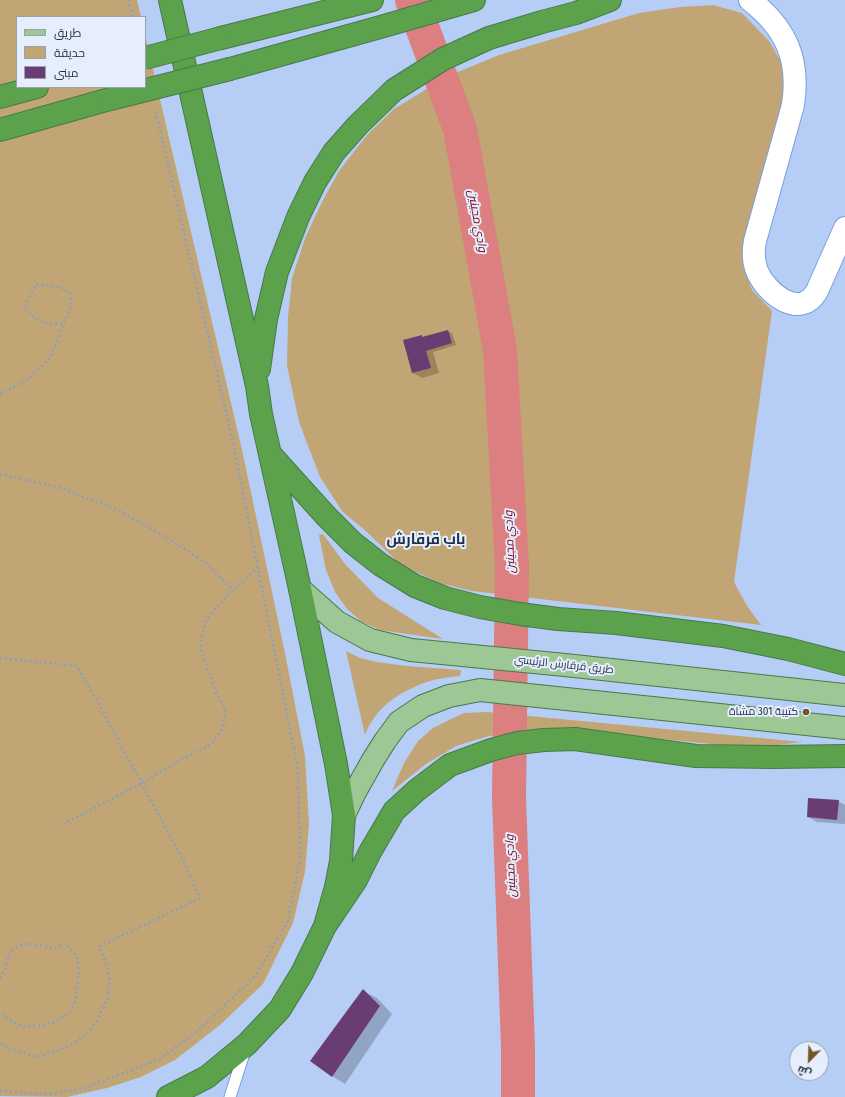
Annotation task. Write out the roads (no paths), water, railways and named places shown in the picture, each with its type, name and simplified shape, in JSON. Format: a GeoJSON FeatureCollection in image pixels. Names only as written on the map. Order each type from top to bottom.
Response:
{"type":"FeatureCollection","features":[{"type":"Feature","properties":{"kind":"highway"},"geometry":{"type":"LineString","coordinates":[[170,0],[257,386],[261,414],[300,589],[336,764],[344,815],[341,861],[336,887],[325,926]]}},
{"type":"Feature","properties":{"kind":"highway"},"geometry":{"type":"LineString","coordinates":[[323,0],[363,2]]}},
{"type":"Feature","properties":{"kind":"highway"},"geometry":{"type":"LineString","coordinates":[[0,130],[110,99],[230,69],[474,0]]}},
{"type":"Feature","properties":{"kind":"highway"},"geometry":{"type":"LineString","coordinates":[[257,386],[266,319],[277,272],[298,217],[315,182],[334,152],[358,125],[394,90],[443,59],[490,38],[576,13],[610,0]]}},
{"type":"Feature","properties":{"kind":"highway"},"geometry":{"type":"LineString","coordinates":[[146,58],[363,2]]}},
{"type":"Feature","properties":{"kind":"highway"},"geometry":{"type":"LineString","coordinates":[[0,97],[33,88]]}},
{"type":"Feature","properties":{"kind":"highway"},"geometry":{"type":"LineString","coordinates":[[270,454],[326,516],[353,543],[381,565],[415,586],[445,598],[480,607],[558,619],[616,623],[723,636],[788,649],[845,664]]}},
{"type":"Feature","properties":{"kind":"highway"},"geometry":{"type":"LineString","coordinates":[[168,1097],[207,1077],[247,1044],[280,1009],[302,973],[325,926],[356,880],[370,852],[394,811],[417,790],[450,765],[491,750],[517,743],[544,740],[575,740],[696,756],[845,756]]}},
{"type":"Feature","properties":{"kind":"main road","name":"طريق قرقارش الرئيسي"},"geometry":{"type":"LineString","coordinates":[[300,589],[336,622],[370,640],[411,650],[845,695]]}},
{"type":"Feature","properties":{"kind":"main road"},"geometry":{"type":"LineString","coordinates":[[344,815],[354,792],[385,741],[399,722],[423,706],[449,696],[480,690],[845,728]]}},
{"type":"Feature","properties":{"kind":"main road"},"geometry":{"type":"LineString","coordinates":[[820,725],[822,693]]}},
{"type":"Feature","properties":{"kind":"street"},"geometry":{"type":"LineString","coordinates":[[750,0],[763,10],[784,37],[792,59],[795,79],[793,105],[755,240],[755,261],[757,271],[761,279],[774,294],[789,303],[796,305],[809,301],[814,297],[817,291],[845,228]]}},
{"type":"Feature","properties":{"kind":"lane"},"geometry":{"type":"LineString","coordinates":[[230,1097],[247,1044]]}},
{"type":"Feature","properties":{"kind":"waterway","name":"وادي مجينين"},"geometry":{"type":"LineString","coordinates":[[412,0],[460,129],[500,350],[512,566],[509,798],[518,1047],[518,1097]]}},
{"type":"Feature","properties":{"kind":"place","name":"كتيبة 301 مشاة"},"geometry":{"type":"Point","coordinates":[806,712]}},
{"type":"Feature","properties":{"kind":"district","name":"باب قرقارش"},"geometry":{"type":"Point","coordinates":[426,540]}}]}
